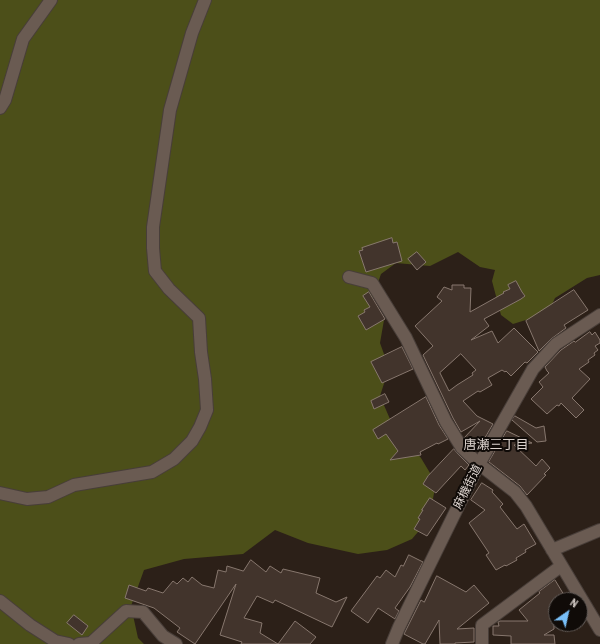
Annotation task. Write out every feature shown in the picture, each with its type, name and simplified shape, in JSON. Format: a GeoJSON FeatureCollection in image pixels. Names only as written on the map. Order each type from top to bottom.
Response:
{"type":"FeatureCollection","features":[{"type":"Feature","properties":{"kind":"street"},"geometry":{"type":"LineString","coordinates":[[0,108],[5,100],[23,39],[51,0]]}},
{"type":"Feature","properties":{"kind":"street"},"geometry":{"type":"LineString","coordinates":[[0,493],[27,499],[48,496],[74,485],[152,472],[174,459],[192,441],[200,427],[207,410],[199,318],[169,289],[155,271],[153,226],[170,110],[192,33],[205,0]]}},
{"type":"Feature","properties":{"kind":"street"},"geometry":{"type":"LineString","coordinates":[[349,277],[372,283],[406,338],[446,422],[462,448],[479,464],[515,492],[526,506],[600,630]]}},
{"type":"Feature","properties":{"kind":"street","name":"麻機街道"},"geometry":{"type":"LineString","coordinates":[[392,644],[409,605],[479,464],[533,369],[556,344],[600,315]]}},
{"type":"Feature","properties":{"kind":"street"},"geometry":{"type":"LineString","coordinates":[[552,550],[600,530]]}},
{"type":"Feature","properties":{"kind":"street"},"geometry":{"type":"LineString","coordinates":[[482,644],[482,625],[561,566]]}},
{"type":"Feature","properties":{"kind":"street"},"geometry":{"type":"LineString","coordinates":[[0,601],[30,626],[55,641],[69,644]]}},
{"type":"Feature","properties":{"kind":"street"},"geometry":{"type":"LineString","coordinates":[[80,644],[91,642],[126,611],[143,612],[163,636],[176,644]]}},
{"type":"Feature","properties":{"kind":"green space"},"geometry":{"type":"Polygon","coordinates":[[[0,0],[600,0],[600,275],[587,278],[555,298],[548,313],[513,324],[501,315],[492,281],[495,270],[480,267],[458,252],[430,266],[396,263],[381,274],[372,300],[384,320],[380,343],[389,368],[380,396],[393,426],[421,458],[436,483],[429,519],[412,539],[387,550],[358,554],[308,543],[275,530],[243,554],[184,559],[144,570],[131,606],[138,638],[144,644],[0,644],[0,0]]]}},
{"type":"Feature","properties":{"kind":"building"},"geometry":{"type":"Polygon","coordinates":[[[392,238],[393,243],[397,242],[402,261],[366,272],[359,251],[363,250],[362,248],[392,238]]]}},
{"type":"Feature","properties":{"kind":"building"},"geometry":{"type":"Polygon","coordinates":[[[417,252],[426,262],[417,270],[408,259],[417,252]]]}},
{"type":"Feature","properties":{"kind":"building"},"geometry":{"type":"Polygon","coordinates":[[[516,281],[525,296],[484,319],[489,326],[471,340],[492,331],[498,343],[514,328],[538,352],[511,376],[506,371],[505,372],[502,370],[488,378],[492,385],[480,392],[478,391],[463,401],[477,416],[493,424],[486,436],[474,449],[464,438],[480,421],[461,432],[423,355],[433,346],[415,326],[442,301],[437,297],[444,287],[452,290],[452,285],[464,285],[464,288],[471,288],[470,312],[510,289],[508,285],[516,281]],[[461,354],[440,373],[449,391],[473,375],[472,373],[476,370],[461,354]]]}},
{"type":"Feature","properties":{"kind":"building"},"geometry":{"type":"Polygon","coordinates":[[[574,290],[588,310],[564,325],[566,328],[551,339],[539,351],[526,321],[574,290]]]}},
{"type":"Feature","properties":{"kind":"building"},"geometry":{"type":"Polygon","coordinates":[[[369,292],[385,319],[366,330],[358,316],[370,307],[363,296],[369,292]]]}},
{"type":"Feature","properties":{"kind":"building"},"geometry":{"type":"Polygon","coordinates":[[[590,332],[592,335],[595,332],[600,340],[600,343],[595,346],[598,350],[594,353],[595,355],[588,360],[589,362],[579,369],[590,379],[572,398],[584,410],[576,418],[561,403],[547,414],[531,399],[543,387],[539,382],[549,373],[545,367],[561,350],[590,332]]]}},
{"type":"Feature","properties":{"kind":"building"},"geometry":{"type":"Polygon","coordinates":[[[402,347],[413,369],[382,383],[371,362],[402,347]]]}},
{"type":"Feature","properties":{"kind":"building"},"geometry":{"type":"Polygon","coordinates":[[[385,394],[389,402],[374,409],[371,401],[385,394]]]}},
{"type":"Feature","properties":{"kind":"building"},"geometry":{"type":"Polygon","coordinates":[[[426,397],[439,425],[448,439],[420,452],[421,455],[390,460],[398,451],[386,434],[378,439],[373,430],[426,397]]]}},
{"type":"Feature","properties":{"kind":"building"},"geometry":{"type":"Polygon","coordinates":[[[515,416],[536,428],[544,426],[546,441],[537,442],[512,420],[515,416]]]}},
{"type":"Feature","properties":{"kind":"building"},"geometry":{"type":"Polygon","coordinates":[[[507,431],[532,443],[514,445],[536,466],[542,459],[550,468],[544,474],[546,475],[527,495],[520,486],[489,462],[507,431]]]}},
{"type":"Feature","properties":{"kind":"building"},"geometry":{"type":"Polygon","coordinates":[[[454,449],[469,465],[465,470],[461,466],[436,493],[423,484],[428,476],[454,449]]]}},
{"type":"Feature","properties":{"kind":"building"},"geometry":{"type":"Polygon","coordinates":[[[482,483],[493,490],[492,492],[503,504],[500,507],[517,529],[524,524],[536,544],[525,550],[526,552],[516,558],[517,560],[496,570],[486,555],[489,553],[469,523],[485,510],[471,500],[482,483]]]}},
{"type":"Feature","properties":{"kind":"building"},"geometry":{"type":"Polygon","coordinates":[[[430,498],[446,508],[427,536],[414,529],[420,519],[418,518],[422,510],[430,498]]]}},
{"type":"Feature","properties":{"kind":"building"},"geometry":{"type":"Polygon","coordinates":[[[409,555],[423,562],[410,587],[395,608],[399,611],[395,619],[378,608],[368,623],[351,611],[377,576],[380,578],[386,570],[395,577],[401,565],[403,566],[409,555]]]}},
{"type":"Feature","properties":{"kind":"building"},"geometry":{"type":"Polygon","coordinates":[[[251,560],[266,572],[270,566],[281,573],[283,569],[320,578],[316,593],[336,602],[347,597],[332,627],[275,600],[273,603],[257,596],[244,618],[262,623],[260,633],[278,644],[241,644],[242,642],[220,635],[236,584],[195,644],[177,632],[180,628],[154,608],[125,598],[129,585],[146,591],[148,588],[163,593],[173,581],[177,584],[183,578],[188,582],[192,577],[202,585],[214,588],[218,570],[226,572],[227,566],[243,571],[251,560]]]}},
{"type":"Feature","properties":{"kind":"building"},"geometry":{"type":"Polygon","coordinates":[[[437,576],[466,592],[474,585],[489,603],[457,629],[474,628],[474,642],[440,644],[439,620],[425,644],[404,634],[421,600],[424,602],[437,576]]]}},
{"type":"Feature","properties":{"kind":"building"},"geometry":{"type":"Polygon","coordinates":[[[555,580],[562,592],[548,592],[549,632],[544,635],[554,635],[555,644],[511,644],[511,636],[493,635],[493,626],[499,626],[498,622],[500,621],[528,621],[519,610],[540,593],[539,592],[555,580]]]}},
{"type":"Feature","properties":{"kind":"building"},"geometry":{"type":"Polygon","coordinates":[[[74,615],[88,626],[82,635],[67,623],[74,615]]]}},
{"type":"Feature","properties":{"kind":"building"},"geometry":{"type":"Polygon","coordinates":[[[295,621],[316,637],[310,644],[278,644],[295,621]]]}},
{"type":"Feature","properties":{"kind":"district","name":"唐瀬三丁目"},"geometry":{"type":"Point","coordinates":[496,446]}}]}
